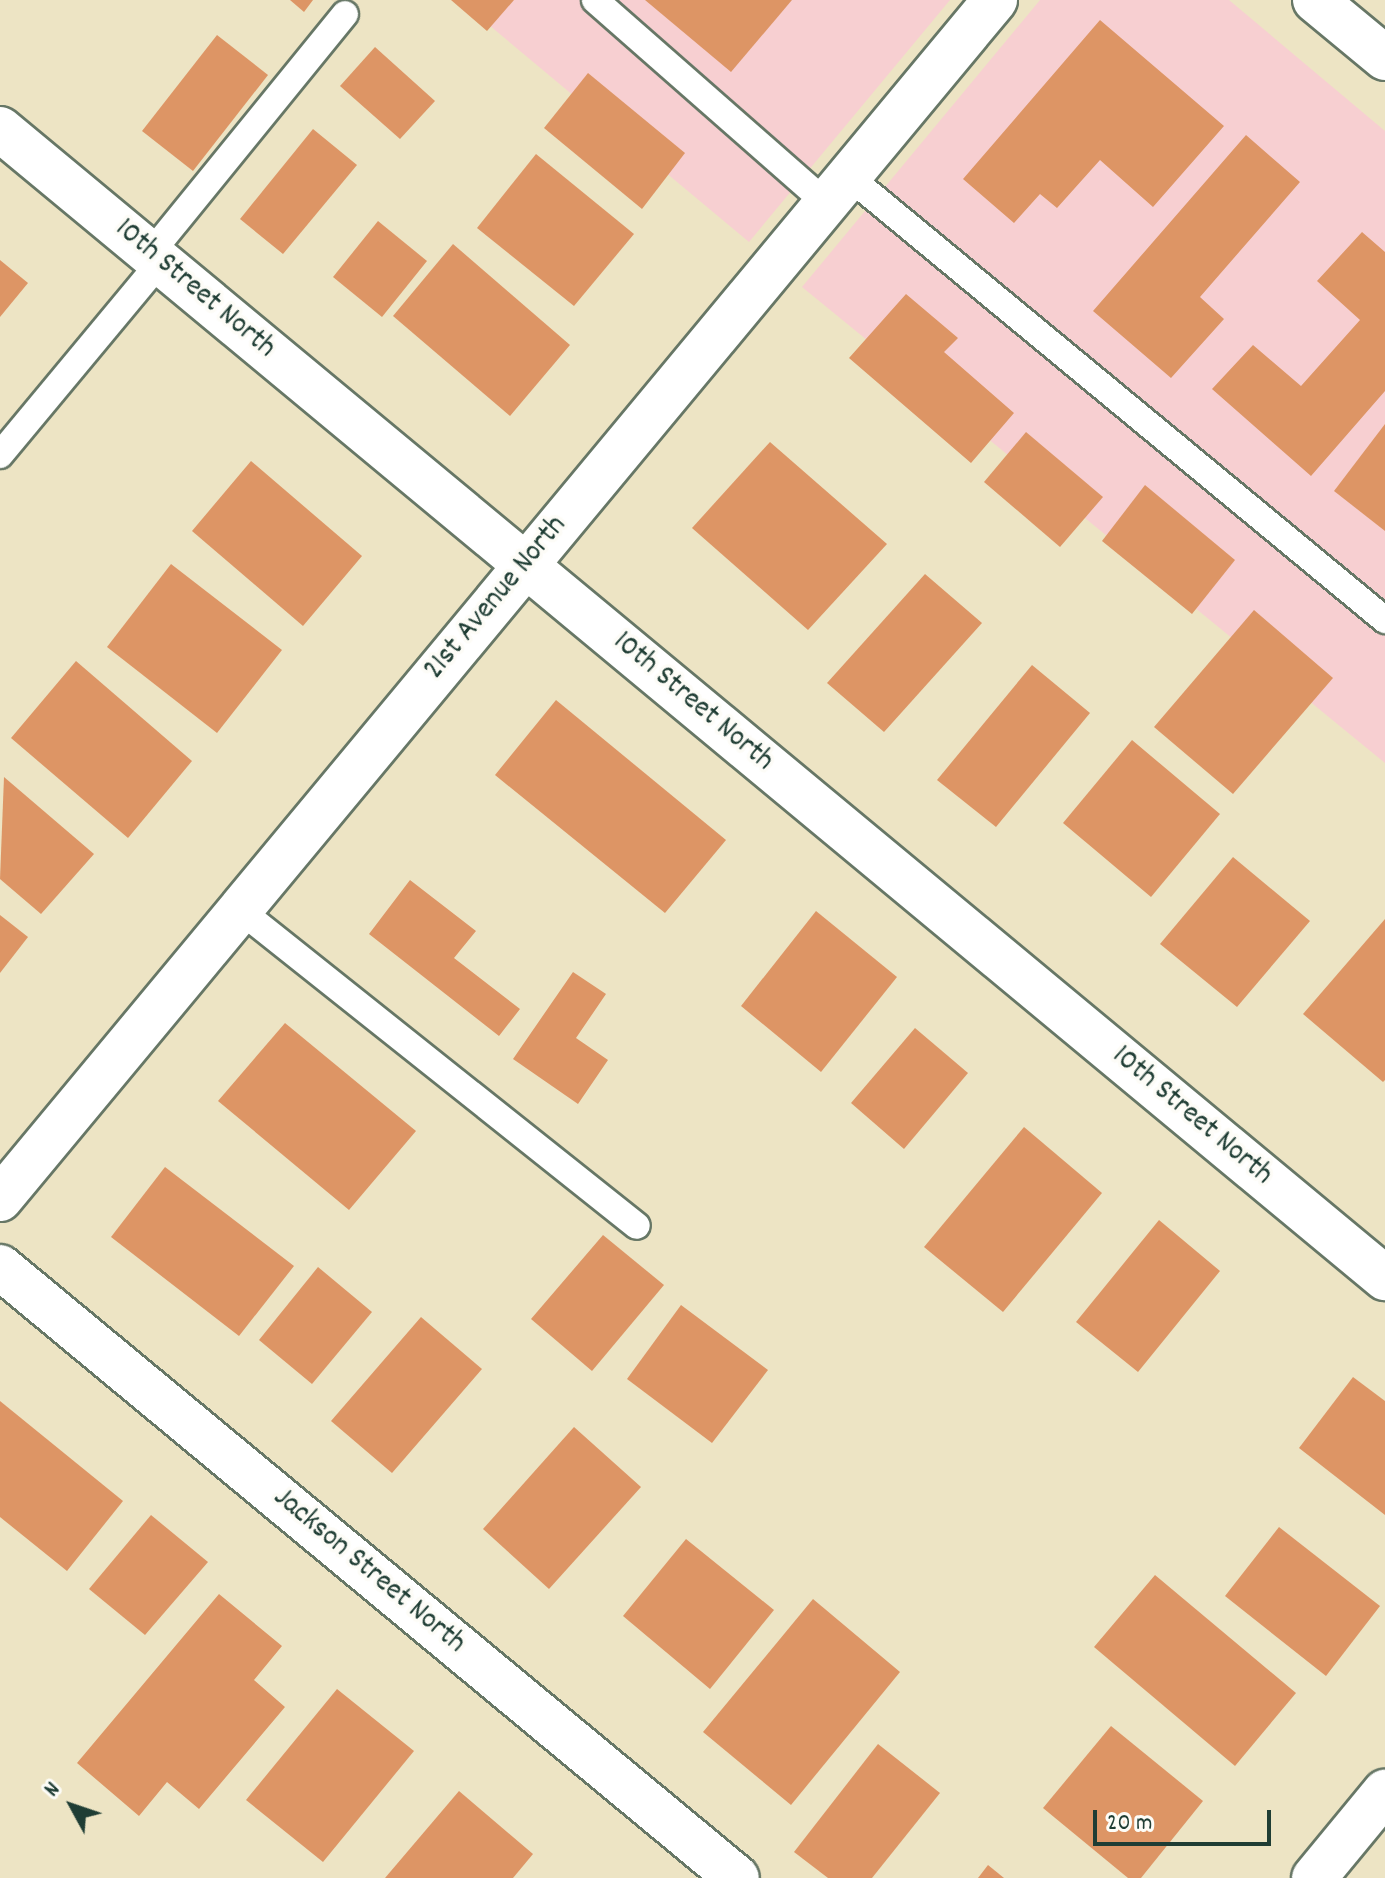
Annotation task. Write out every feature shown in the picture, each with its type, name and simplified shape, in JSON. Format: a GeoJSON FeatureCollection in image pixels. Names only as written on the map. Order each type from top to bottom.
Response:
{"type":"FeatureCollection","features":[{"type":"Feature","properties":{"kind":"street","name":"21st Avenue North"},"geometry":{"type":"LineString","coordinates":[[0,1199],[995,0]]}},
{"type":"Feature","properties":{"kind":"street"},"geometry":{"type":"LineString","coordinates":[[1315,0],[1385,58]]}},
{"type":"Feature","properties":{"kind":"street","name":"10th Street North"},"geometry":{"type":"LineString","coordinates":[[0,129],[1385,1278]]}},
{"type":"Feature","properties":{"kind":"street","name":"Jackson Street North"},"geometry":{"type":"LineString","coordinates":[[0,1267],[737,1878]]}},
{"type":"Feature","properties":{"kind":"street"},"geometry":{"type":"LineString","coordinates":[[1314,1878],[1385,1792]]}},
{"type":"Feature","properties":{"kind":"lane"},"geometry":{"type":"LineString","coordinates":[[595,0],[1385,620]]}},
{"type":"Feature","properties":{"kind":"lane"},"geometry":{"type":"LineString","coordinates":[[0,455],[345,14]]}},
{"type":"Feature","properties":{"kind":"lane"},"geometry":{"type":"LineString","coordinates":[[240,910],[637,1226]]}},
{"type":"Feature","properties":{"kind":"shaded area"},"geometry":{"type":"Polygon","coordinates":[[[459,0],[950,0],[749,242],[459,0]]]}},
{"type":"Feature","properties":{"kind":"shaded area"},"geometry":{"type":"Polygon","coordinates":[[[1040,0],[1229,0],[1385,131],[1385,763],[802,287],[1040,0]]]}},
{"type":"Feature","properties":{"kind":"building"},"geometry":{"type":"Polygon","coordinates":[[[290,0],[313,0],[304,12],[290,0]]]}},
{"type":"Feature","properties":{"kind":"building"},"geometry":{"type":"Polygon","coordinates":[[[451,0],[514,0],[487,31],[451,0]]]}},
{"type":"Feature","properties":{"kind":"building"},"geometry":{"type":"Polygon","coordinates":[[[645,0],[792,0],[731,72],[645,0]]]}},
{"type":"Feature","properties":{"kind":"building"},"geometry":{"type":"Polygon","coordinates":[[[1100,20],[1224,126],[1153,207],[1100,160],[1057,208],[1040,194],[1014,223],[963,179],[1100,20]]]}},
{"type":"Feature","properties":{"kind":"building"},"geometry":{"type":"Polygon","coordinates":[[[217,35],[268,75],[193,171],[142,131],[217,35]]]}},
{"type":"Feature","properties":{"kind":"building"},"geometry":{"type":"Polygon","coordinates":[[[375,47],[435,101],[400,139],[340,86],[375,47]]]}},
{"type":"Feature","properties":{"kind":"building"},"geometry":{"type":"Polygon","coordinates":[[[588,73],[685,153],[642,209],[544,128],[588,73]]]}},
{"type":"Feature","properties":{"kind":"building"},"geometry":{"type":"Polygon","coordinates":[[[313,129],[357,165],[283,254],[240,219],[313,129]]]}},
{"type":"Feature","properties":{"kind":"building"},"geometry":{"type":"Polygon","coordinates":[[[1246,135],[1300,182],[1200,297],[1224,319],[1171,378],[1093,311],[1246,135]]]}},
{"type":"Feature","properties":{"kind":"building"},"geometry":{"type":"Polygon","coordinates":[[[536,154],[634,234],[574,306],[477,228],[536,154]]]}},
{"type":"Feature","properties":{"kind":"building"},"geometry":{"type":"Polygon","coordinates":[[[378,221],[427,261],[382,317],[333,277],[378,221]]]}},
{"type":"Feature","properties":{"kind":"building"},"geometry":{"type":"Polygon","coordinates":[[[1362,232],[1385,252],[1385,391],[1311,476],[1212,389],[1253,345],[1301,386],[1360,320],[1317,281],[1362,232]]]}},
{"type":"Feature","properties":{"kind":"building"},"geometry":{"type":"Polygon","coordinates":[[[453,244],[570,345],[510,416],[393,316],[453,244]]]}},
{"type":"Feature","properties":{"kind":"building"},"geometry":{"type":"Polygon","coordinates":[[[0,260],[28,283],[0,317],[0,260]]]}},
{"type":"Feature","properties":{"kind":"building"},"geometry":{"type":"Polygon","coordinates":[[[906,294],[958,338],[944,352],[1014,413],[971,463],[849,358],[906,294]]]}},
{"type":"Feature","properties":{"kind":"building"},"geometry":{"type":"Polygon","coordinates":[[[1385,424],[1385,531],[1334,491],[1385,424]]]}},
{"type":"Feature","properties":{"kind":"building"},"geometry":{"type":"Polygon","coordinates":[[[1026,432],[1103,497],[1060,547],[984,482],[1026,432]]]}},
{"type":"Feature","properties":{"kind":"building"},"geometry":{"type":"Polygon","coordinates":[[[770,442],[887,544],[808,630],[692,528],[770,442]]]}},
{"type":"Feature","properties":{"kind":"building"},"geometry":{"type":"Polygon","coordinates":[[[251,461],[362,556],[303,626],[192,531],[251,461]]]}},
{"type":"Feature","properties":{"kind":"building"},"geometry":{"type":"Polygon","coordinates":[[[1145,485],[1235,560],[1192,614],[1102,541],[1145,485]]]}},
{"type":"Feature","properties":{"kind":"building"},"geometry":{"type":"Polygon","coordinates":[[[171,564],[282,650],[217,733],[107,647],[171,564]]]}},
{"type":"Feature","properties":{"kind":"building"},"geometry":{"type":"Polygon","coordinates":[[[925,574],[982,623],[884,732],[827,683],[925,574]]]}},
{"type":"Feature","properties":{"kind":"building"},"geometry":{"type":"Polygon","coordinates":[[[1254,610],[1333,678],[1233,794],[1154,727],[1254,610]]]}},
{"type":"Feature","properties":{"kind":"building"},"geometry":{"type":"Polygon","coordinates":[[[76,661],[192,761],[128,838],[11,738],[76,661]]]}},
{"type":"Feature","properties":{"kind":"building"},"geometry":{"type":"Polygon","coordinates":[[[1032,665],[1090,713],[996,827],[937,780],[1032,665]]]}},
{"type":"Feature","properties":{"kind":"building"},"geometry":{"type":"Polygon","coordinates":[[[556,700],[726,840],[665,913],[495,775],[556,700]]]}},
{"type":"Feature","properties":{"kind":"building"},"geometry":{"type":"Polygon","coordinates":[[[1132,740],[1220,814],[1151,897],[1063,823],[1132,740]]]}},
{"type":"Feature","properties":{"kind":"building"},"geometry":{"type":"Polygon","coordinates":[[[4,777],[94,854],[41,914],[0,879],[4,777]]]}},
{"type":"Feature","properties":{"kind":"building"},"geometry":{"type":"Polygon","coordinates":[[[1233,857],[1310,921],[1237,1007],[1160,944],[1233,857]]]}},
{"type":"Feature","properties":{"kind":"building"},"geometry":{"type":"Polygon","coordinates":[[[410,880],[476,931],[454,958],[520,1009],[499,1036],[369,934],[410,880]]]}},
{"type":"Feature","properties":{"kind":"building"},"geometry":{"type":"Polygon","coordinates":[[[816,911],[897,977],[821,1072],[741,1006],[816,911]]]}},
{"type":"Feature","properties":{"kind":"building"},"geometry":{"type":"Polygon","coordinates":[[[0,915],[28,937],[0,973],[0,915]]]}},
{"type":"Feature","properties":{"kind":"building"},"geometry":{"type":"Polygon","coordinates":[[[1385,919],[1385,1080],[1383,1082],[1303,1014],[1385,919]]]}},
{"type":"Feature","properties":{"kind":"building"},"geometry":{"type":"Polygon","coordinates":[[[573,972],[606,994],[576,1038],[608,1060],[578,1104],[513,1059],[573,972]]]}},
{"type":"Feature","properties":{"kind":"building"},"geometry":{"type":"Polygon","coordinates":[[[285,1023],[416,1131],[349,1210],[218,1101],[285,1023]]]}},
{"type":"Feature","properties":{"kind":"building"},"geometry":{"type":"Polygon","coordinates":[[[915,1028],[968,1073],[904,1149],[851,1103],[915,1028]]]}},
{"type":"Feature","properties":{"kind":"building"},"geometry":{"type":"Polygon","coordinates":[[[1024,1127],[1102,1193],[1003,1312],[924,1247],[1024,1127]]]}},
{"type":"Feature","properties":{"kind":"building"},"geometry":{"type":"Polygon","coordinates":[[[165,1167],[294,1266],[239,1336],[111,1237],[165,1167]]]}},
{"type":"Feature","properties":{"kind":"building"},"geometry":{"type":"Polygon","coordinates":[[[1159,1220],[1220,1271],[1138,1372],[1076,1322],[1159,1220]]]}},
{"type":"Feature","properties":{"kind":"building"},"geometry":{"type":"Polygon","coordinates":[[[603,1235],[664,1285],[592,1371],[531,1319],[603,1235]]]}},
{"type":"Feature","properties":{"kind":"building"},"geometry":{"type":"Polygon","coordinates":[[[318,1267],[372,1312],[312,1384],[259,1340],[318,1267]]]}},
{"type":"Feature","properties":{"kind":"building"},"geometry":{"type":"Polygon","coordinates":[[[681,1305],[768,1370],[712,1443],[627,1379],[681,1305]]]}},
{"type":"Feature","properties":{"kind":"building"},"geometry":{"type":"Polygon","coordinates":[[[421,1317],[482,1369],[392,1473],[331,1421],[421,1317]]]}},
{"type":"Feature","properties":{"kind":"building"},"geometry":{"type":"Polygon","coordinates":[[[1353,1377],[1385,1401],[1385,1515],[1299,1448],[1353,1377]]]}},
{"type":"Feature","properties":{"kind":"building"},"geometry":{"type":"Polygon","coordinates":[[[0,1401],[123,1501],[67,1571],[0,1517],[0,1401]]]}},
{"type":"Feature","properties":{"kind":"building"},"geometry":{"type":"Polygon","coordinates":[[[574,1427],[641,1487],[549,1589],[483,1529],[574,1427]]]}},
{"type":"Feature","properties":{"kind":"building"},"geometry":{"type":"Polygon","coordinates":[[[151,1515],[208,1562],[145,1635],[89,1589],[151,1515]]]}},
{"type":"Feature","properties":{"kind":"building"},"geometry":{"type":"Polygon","coordinates":[[[1279,1527],[1380,1606],[1326,1676],[1225,1596],[1279,1527]]]}},
{"type":"Feature","properties":{"kind":"building"},"geometry":{"type":"Polygon","coordinates":[[[686,1539],[774,1610],[710,1689],[623,1616],[686,1539]]]}},
{"type":"Feature","properties":{"kind":"building"},"geometry":{"type":"Polygon","coordinates":[[[1155,1575],[1296,1693],[1235,1766],[1094,1647],[1155,1575]]]}},
{"type":"Feature","properties":{"kind":"building"},"geometry":{"type":"Polygon","coordinates":[[[219,1594],[282,1646],[254,1680],[285,1707],[199,1809],[167,1782],[139,1816],[77,1763],[219,1594]]]}},
{"type":"Feature","properties":{"kind":"building"},"geometry":{"type":"Polygon","coordinates":[[[813,1599],[900,1672],[791,1805],[703,1732],[813,1599]]]}},
{"type":"Feature","properties":{"kind":"building"},"geometry":{"type":"Polygon","coordinates":[[[337,1689],[414,1751],[323,1862],[246,1800],[337,1689]]]}},
{"type":"Feature","properties":{"kind":"building"},"geometry":{"type":"Polygon","coordinates":[[[1111,1726],[1203,1801],[1141,1878],[1128,1878],[1043,1808],[1111,1726]]]}},
{"type":"Feature","properties":{"kind":"building"},"geometry":{"type":"Polygon","coordinates":[[[878,1744],[940,1793],[872,1878],[828,1878],[794,1852],[878,1744]]]}},
{"type":"Feature","properties":{"kind":"building"},"geometry":{"type":"Polygon","coordinates":[[[459,1791],[533,1854],[513,1878],[385,1878],[459,1791]]]}},
{"type":"Feature","properties":{"kind":"building"},"geometry":{"type":"Polygon","coordinates":[[[988,1865],[1004,1878],[978,1878],[988,1865]]]}}]}
